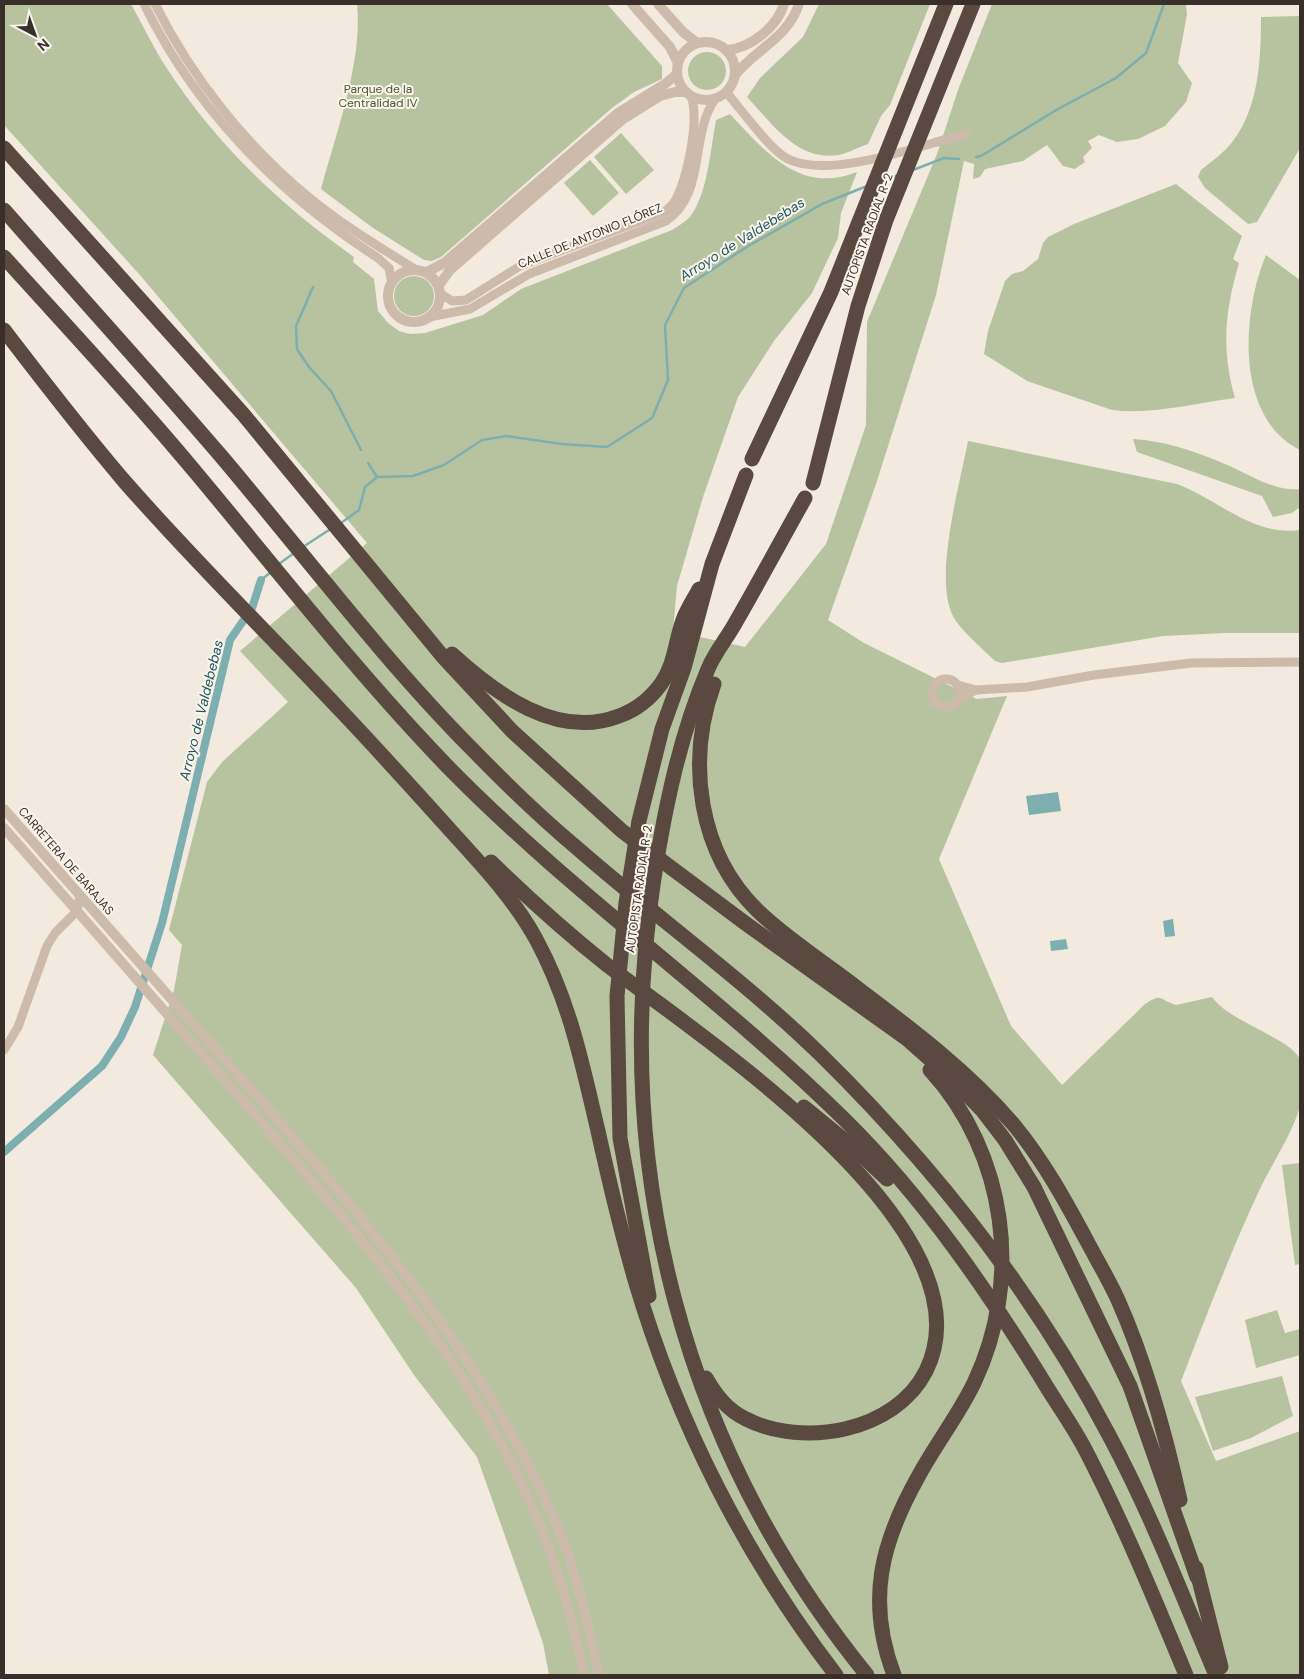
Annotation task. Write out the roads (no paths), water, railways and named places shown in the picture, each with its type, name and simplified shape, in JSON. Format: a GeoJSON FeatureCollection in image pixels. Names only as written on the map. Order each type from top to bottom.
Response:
{"type":"FeatureCollection","features":[{"type":"Feature","properties":{"kind":"highway","name":"AUTOPISTA RADIAL R-2"},"geometry":{"type":"LineString","coordinates":[[752,459],[831,292],[946,4]]}},
{"type":"Feature","properties":{"kind":"highway","name":"AUTOPISTA RADIAL R-2"},"geometry":{"type":"LineString","coordinates":[[813,483],[858,306],[886,220],[973,4]]}},
{"type":"Feature","properties":{"kind":"highway"},"geometry":{"type":"LineString","coordinates":[[4,148],[178,341],[306,488],[476,693],[582,796],[667,865],[907,1039],[951,1078],[982,1110],[1005,1140],[1027,1176],[1130,1386],[1198,1577]]}},
{"type":"Feature","properties":{"kind":"highway"},"geometry":{"type":"LineString","coordinates":[[4,210],[221,457],[381,650],[453,730],[511,789],[576,848],[706,954],[816,1051],[940,1183],[1008,1271],[1074,1371],[1112,1440],[1156,1530],[1216,1675]]}},
{"type":"Feature","properties":{"kind":"highway"},"geometry":{"type":"LineString","coordinates":[[4,257],[151,418],[299,598],[396,710],[496,814],[568,879],[756,1036],[848,1123],[930,1217],[1016,1335],[1085,1449],[1143,1570],[1186,1675]]}},
{"type":"Feature","properties":{"kind":"highway"},"geometry":{"type":"LineString","coordinates":[[4,330],[120,476],[378,751],[502,888],[533,933],[550,965],[575,1031],[613,1196],[635,1280],[656,1346],[679,1404],[711,1474],[748,1546],[811,1642],[836,1675]]}},
{"type":"Feature","properties":{"kind":"highway","name":"AUTOPISTA RADIAL R-2"},"geometry":{"type":"LineString","coordinates":[[679,1404],[646,1282],[620,1138],[617,996],[626,902],[639,821],[662,729],[684,668],[712,564],[746,475]]}},
{"type":"Feature","properties":{"kind":"highway","name":"AUTOPISTA RADIAL R-2"},"geometry":{"type":"LineString","coordinates":[[677,1312],[666,1270],[652,1195],[644,1131],[640,1013],[647,923],[660,835],[687,727],[709,666],[738,620],[805,498]]}},
{"type":"Feature","properties":{"kind":"highway"},"geometry":{"type":"LineString","coordinates":[[402,606],[457,659],[500,692],[546,716],[572,723],[590,723],[625,714],[639,706],[657,689],[674,658],[683,620],[712,564]]}},
{"type":"Feature","properties":{"kind":"highway"},"geometry":{"type":"LineString","coordinates":[[738,620],[708,700],[701,729],[699,777],[710,837],[731,878],[756,909],[790,939],[892,1014],[960,1068],[1014,1126],[1049,1174],[1070,1208],[1118,1300],[1161,1423],[1223,1675]]}},
{"type":"Feature","properties":{"kind":"highway"},"geometry":{"type":"LineString","coordinates":[[378,751],[518,888],[593,954],[664,1007],[796,1111],[840,1153],[870,1186],[905,1232],[923,1265],[934,1298],[937,1334],[923,1376],[907,1397],[891,1409],[868,1422],[838,1430],[795,1432],[757,1424],[725,1405],[704,1375],[677,1312]]}},
{"type":"Feature","properties":{"kind":"highway"},"geometry":{"type":"LineString","coordinates":[[852,1000],[916,1055],[954,1099],[977,1143],[991,1176],[1000,1213],[1003,1245],[1000,1297],[989,1347],[962,1405],[918,1476],[894,1524],[881,1566],[879,1602],[883,1632],[894,1675]]}},
{"type":"Feature","properties":{"kind":"highway"},"geometry":{"type":"LineString","coordinates":[[664,1007],[745,1062],[810,1111],[854,1148],[926,1221],[988,1295]]}},
{"type":"Feature","properties":{"kind":"highway"},"geometry":{"type":"LineString","coordinates":[[677,1312],[696,1373],[731,1458],[767,1530],[831,1628],[867,1675]]}},
{"type":"Feature","properties":{"kind":"street"},"geometry":{"type":"LineString","coordinates":[[144,4],[153,23],[193,85],[231,134],[304,206],[378,258],[389,268],[392,283],[389,300],[397,315],[416,322],[429,317],[438,307],[440,290],[450,270],[623,119],[668,93],[689,94],[707,100],[715,99],[726,92],[745,64],[784,32],[794,16],[798,4]]}},
{"type":"Feature","properties":{"kind":"street"},"geometry":{"type":"LineString","coordinates":[[155,4],[179,47],[201,79],[239,128],[259,148],[311,199],[356,232],[416,270],[427,272],[444,263],[618,113],[665,84],[678,68],[682,54],[697,43],[713,42],[727,50],[735,64],[736,75]]}},
{"type":"Feature","properties":{"kind":"street"},"geometry":{"type":"LineString","coordinates":[[632,4],[670,47],[678,68],[681,85],[689,94]]}},
{"type":"Feature","properties":{"kind":"street"},"geometry":{"type":"LineString","coordinates":[[658,4],[683,32],[697,43]]}},
{"type":"Feature","properties":{"kind":"street"},"geometry":{"type":"LineString","coordinates":[[727,50],[742,47],[757,37],[774,23],[784,4]]}},
{"type":"Feature","properties":{"kind":"street"},"geometry":{"type":"LineString","coordinates":[[726,92],[771,144],[788,159],[813,166],[830,167],[859,162],[966,134]]}},
{"type":"Feature","properties":{"kind":"street","name":"CALLE DE ANTONIO FLÓREZ"},"geometry":{"type":"LineString","coordinates":[[440,290],[452,302],[466,300],[520,266],[664,212],[674,204],[686,165],[696,112],[689,94]]}},
{"type":"Feature","properties":{"kind":"street","name":"CALLE DE ANTONIO FLÓREZ"},"geometry":{"type":"LineString","coordinates":[[429,317],[470,309],[524,276],[666,221],[676,214],[690,192],[706,114],[715,99]]}},
{"type":"Feature","properties":{"kind":"street"},"geometry":{"type":"LineString","coordinates":[[392,283],[402,273],[416,270]]}},
{"type":"Feature","properties":{"kind":"street"},"geometry":{"type":"LineString","coordinates":[[427,272],[440,290]]}},
{"type":"Feature","properties":{"kind":"street"},"geometry":{"type":"LineString","coordinates":[[976,690],[959,699],[954,705],[946,708],[938,706],[932,696],[932,688],[941,680],[948,679],[958,686],[976,690],[1027,687],[1094,675],[1191,663],[1300,662]]}},
{"type":"Feature","properties":{"kind":"street"},"geometry":{"type":"LineString","coordinates":[[958,686],[960,692],[959,699]]}},
{"type":"Feature","properties":{"kind":"street","name":"CARRETERA DE BARAJAS"},"geometry":{"type":"LineString","coordinates":[[4,809],[364,1220],[467,1358],[535,1477],[558,1528],[578,1590],[598,1675]]}},
{"type":"Feature","properties":{"kind":"street","name":"CARRETERA DE BARAJAS"},"geometry":{"type":"LineString","coordinates":[[4,828],[355,1230],[418,1311],[456,1366],[525,1487],[565,1594],[576,1631],[584,1675]]}},
{"type":"Feature","properties":{"kind":"street"},"geometry":{"type":"LineString","coordinates":[[4,1050],[18,1027],[47,946],[55,933],[76,911],[80,896]]}},
{"type":"Feature","properties":{"kind":"water"},"geometry":{"type":"Polygon","coordinates":[[[1058,792],[1061,811],[1029,815],[1026,796],[1058,792]]]}},
{"type":"Feature","properties":{"kind":"water"},"geometry":{"type":"Polygon","coordinates":[[[1173,919],[1175,936],[1165,937],[1163,921],[1173,919]]]}},
{"type":"Feature","properties":{"kind":"water"},"geometry":{"type":"Polygon","coordinates":[[[1066,939],[1068,949],[1051,951],[1050,941],[1066,939]]]}},
{"type":"Feature","properties":{"kind":"waterway","name":"Arroyo de Valdebebas"},"geometry":{"type":"LineString","coordinates":[[976,157],[981,156],[1058,109],[1116,78],[1146,53],[1164,4]]}},
{"type":"Feature","properties":{"kind":"waterway","name":"Arroyo de Valdebebas"},"geometry":{"type":"LineString","coordinates":[[913,170],[944,158],[959,159]]}},
{"type":"Feature","properties":{"kind":"waterway","name":"Arroyo de Valdebebas"},"geometry":{"type":"LineString","coordinates":[[882,181],[898,175]]}},
{"type":"Feature","properties":{"kind":"waterway","name":"Arroyo de Valdebebas"},"geometry":{"type":"LineString","coordinates":[[341,523],[359,510],[365,487],[377,477],[413,476],[444,465],[482,440],[507,436],[562,444],[607,447],[652,418],[668,380],[665,325],[684,288],[745,248],[822,204],[867,186]]}},
{"type":"Feature","properties":{"kind":"waterway"},"geometry":{"type":"LineString","coordinates":[[313,287],[296,326],[297,349],[309,367],[331,391],[361,450]]}},
{"type":"Feature","properties":{"kind":"waterway"},"geometry":{"type":"LineString","coordinates":[[368,463],[377,477]]}},
{"type":"Feature","properties":{"kind":"waterway","name":"Arroyo de Valdebebas"},"geometry":{"type":"LineString","coordinates":[[303,547],[332,528]]}},
{"type":"Feature","properties":{"kind":"waterway","name":"Arroyo de Valdebebas"},"geometry":{"type":"LineString","coordinates":[[279,564],[294,553]]}},
{"type":"Feature","properties":{"kind":"waterway","name":"Arroyo de Valdebebas"},"geometry":{"type":"LineString","coordinates":[[261,580],[271,572]]}},
{"type":"Feature","properties":{"kind":"waterway","name":"Arroyo de Valdebebas"},"geometry":{"type":"LineString","coordinates":[[4,1152],[102,1066],[121,1037],[135,1007],[162,923],[230,640],[252,608],[261,580]]}},
{"type":"Feature","properties":{"kind":"park label","name":"Parque de la Centralidad IV"},"geometry":{"type":"Point","coordinates":[378,96]}}]}
